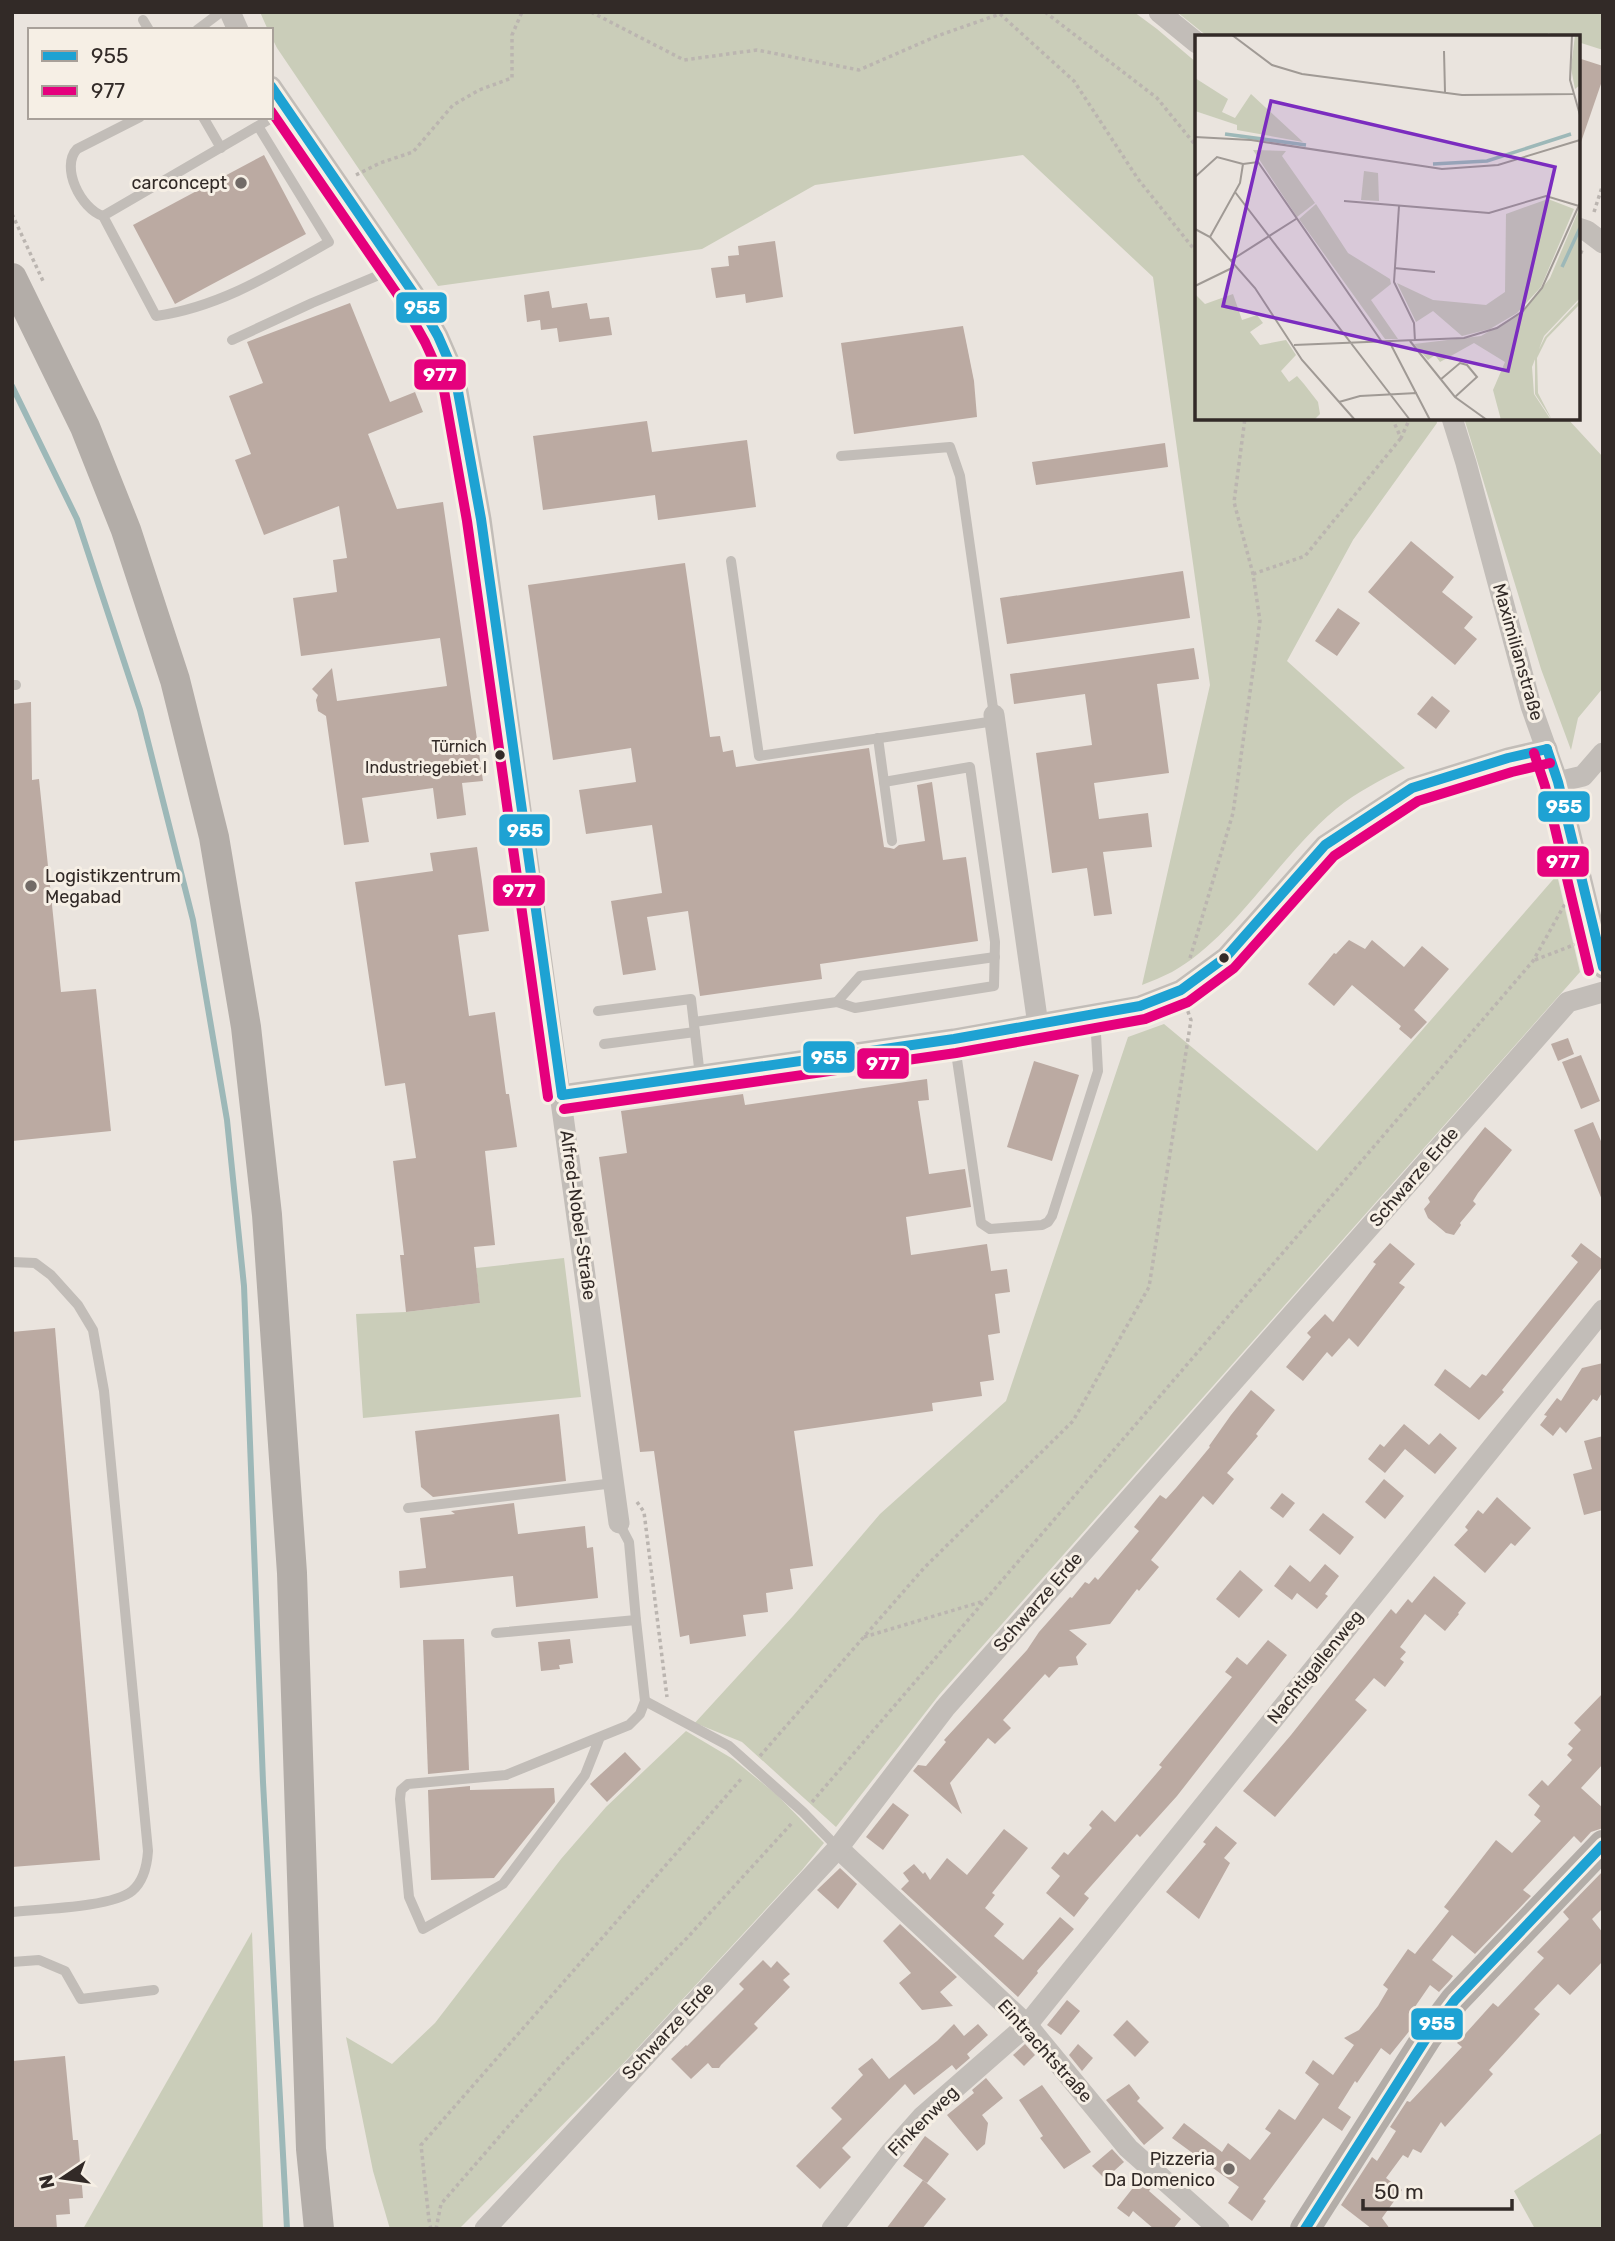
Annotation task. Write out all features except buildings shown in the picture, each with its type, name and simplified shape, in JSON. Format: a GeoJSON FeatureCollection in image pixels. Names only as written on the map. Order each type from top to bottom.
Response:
{"type":"FeatureCollection","features":[{"type":"Feature","properties":{"kind":"main road"},"geometry":{"type":"LineString","coordinates":[[12,278],[85,427],[126,530],[175,680],[214,837],[246,1027],[267,1215],[292,1573],[311,2149],[318,2229]]}},
{"type":"Feature","properties":{"kind":"main road"},"geometry":{"type":"LineString","coordinates":[[1305,2229],[1427,2037],[1455,2000],[1603,1845]]}},
{"type":"Feature","properties":{"kind":"street"},"geometry":{"type":"LineString","coordinates":[[230,12],[237,28]]}},
{"type":"Feature","properties":{"kind":"street"},"geometry":{"type":"LineString","coordinates":[[1159,12],[1195,41]]}},
{"type":"Feature","properties":{"kind":"street","name":"Alfred-Nobel-Straße"},"geometry":{"type":"LineString","coordinates":[[273,89],[414,294],[438,336],[455,375],[481,519],[619,1523]]}},
{"type":"Feature","properties":{"kind":"street","name":"Maximilianstraße"},"geometry":{"type":"LineString","coordinates":[[1453,420],[1531,706],[1558,782],[1581,877],[1599,936],[1603,968]]}},
{"type":"Feature","properties":{"kind":"street"},"geometry":{"type":"LineString","coordinates":[[995,718],[1038,1025]]}},
{"type":"Feature","properties":{"kind":"street"},"geometry":{"type":"LineString","coordinates":[[562,1096],[954,1039],[1140,1006],[1181,990],[1226,957],[1325,845],[1412,788],[1508,758],[1547,749]]}},
{"type":"Feature","properties":{"kind":"street"},"geometry":{"type":"LineString","coordinates":[[1558,782],[1583,776],[1603,753]]}},
{"type":"Feature","properties":{"kind":"street","name":"Schwarze Erde"},"geometry":{"type":"LineString","coordinates":[[485,2229],[838,1848],[945,1708],[1559,1012],[1569,1002],[1603,992]]}},
{"type":"Feature","properties":{"kind":"street","name":"Nachtigallenweg"},"geometry":{"type":"LineString","coordinates":[[1027,2025],[1603,1310]]}},
{"type":"Feature","properties":{"kind":"street","name":"Eintrachtstraße"},"geometry":{"type":"LineString","coordinates":[[838,1848],[1027,2025],[1128,2148],[1219,2229]]}},
{"type":"Feature","properties":{"kind":"street","name":"Finkenweg"},"geometry":{"type":"LineString","coordinates":[[832,2229],[891,2152],[922,2117],[1027,2025]]}},
{"type":"Feature","properties":{"kind":"lane"},"geometry":{"type":"LineString","coordinates":[[200,28],[221,12]]}},
{"type":"Feature","properties":{"kind":"lane"},"geometry":{"type":"LineString","coordinates":[[273,117],[287,109]]}},
{"type":"Feature","properties":{"kind":"lane"},"geometry":{"type":"LineString","coordinates":[[135,119],[77,149],[71,155],[70,166],[82,198],[93,213],[103,216],[156,316],[184,312],[250,286],[329,242],[258,126]]}},
{"type":"Feature","properties":{"kind":"lane"},"geometry":{"type":"LineString","coordinates":[[204,119],[221,148]]}},
{"type":"Feature","properties":{"kind":"lane"},"geometry":{"type":"LineString","coordinates":[[103,216],[270,119]]}},
{"type":"Feature","properties":{"kind":"lane"},"geometry":{"type":"LineString","coordinates":[[232,340],[396,268]]}},
{"type":"Feature","properties":{"kind":"lane"},"geometry":{"type":"LineString","coordinates":[[731,561],[759,756],[995,718],[960,476],[950,447],[841,456]]}},
{"type":"Feature","properties":{"kind":"lane"},"geometry":{"type":"LineString","coordinates":[[878,738],[892,841]]}},
{"type":"Feature","properties":{"kind":"lane"},"geometry":{"type":"LineString","coordinates":[[604,1044],[837,1002],[855,1008],[994,986],[995,942],[970,767],[884,782]]}},
{"type":"Feature","properties":{"kind":"lane"},"geometry":{"type":"LineString","coordinates":[[837,1002],[860,976],[995,957]]}},
{"type":"Feature","properties":{"kind":"lane"},"geometry":{"type":"LineString","coordinates":[[598,1011],[691,999],[701,1076]]}},
{"type":"Feature","properties":{"kind":"lane"},"geometry":{"type":"LineString","coordinates":[[954,1039],[981,1223],[990,1229],[1042,1225],[1052,1216],[1098,1072],[1095,1016]]}},
{"type":"Feature","properties":{"kind":"lane"},"geometry":{"type":"LineString","coordinates":[[12,1262],[35,1263],[51,1275],[78,1305],[93,1329],[104,1391],[148,1851],[147,1870],[133,1891],[113,1901],[12,1912]]}},
{"type":"Feature","properties":{"kind":"lane"},"geometry":{"type":"LineString","coordinates":[[408,1508],[614,1483]]}},
{"type":"Feature","properties":{"kind":"lane"},"geometry":{"type":"LineString","coordinates":[[600,1737],[585,1775],[503,1884],[423,1929],[409,1897],[401,1790],[408,1784],[506,1775],[629,1725],[640,1714],[645,1701],[629,1542],[619,1523]]}},
{"type":"Feature","properties":{"kind":"lane"},"geometry":{"type":"LineString","coordinates":[[496,1633],[636,1620]]}},
{"type":"Feature","properties":{"kind":"lane"},"geometry":{"type":"LineString","coordinates":[[645,1701],[729,1745],[803,1812],[838,1848]]}},
{"type":"Feature","properties":{"kind":"lane"},"geometry":{"type":"LineString","coordinates":[[12,1962],[39,1959],[65,1971],[81,1999],[154,1990]]}},
{"type":"Feature","properties":{"kind":"path"},"geometry":{"type":"LineString","coordinates":[[338,183],[380,163],[413,152],[453,105],[478,89],[512,78],[512,35],[522,12]]}},
{"type":"Feature","properties":{"kind":"path"},"geometry":{"type":"LineString","coordinates":[[591,12],[684,60],[757,50],[859,70],[937,36],[1001,13],[1074,81],[1138,179],[1195,250]]}},
{"type":"Feature","properties":{"kind":"path"},"geometry":{"type":"LineString","coordinates":[[1045,12],[1157,99],[1195,145]]}},
{"type":"Feature","properties":{"kind":"path"},"geometry":{"type":"LineString","coordinates":[[1590,234],[1603,184]]}},
{"type":"Feature","properties":{"kind":"path"},"geometry":{"type":"LineString","coordinates":[[1595,208],[1603,205]]}},
{"type":"Feature","properties":{"kind":"path"},"geometry":{"type":"LineString","coordinates":[[434,2229],[429,2220],[421,2145],[924,1568],[1073,1421],[1149,1287],[1191,1020],[1181,990],[1233,813],[1259,621],[1253,574],[1234,502],[1245,420]]}},
{"type":"Feature","properties":{"kind":"path"},"geometry":{"type":"LineString","coordinates":[[1393,420],[1401,438]]}},
{"type":"Feature","properties":{"kind":"path"},"geometry":{"type":"LineString","coordinates":[[1253,574],[1306,556],[1401,438],[1409,420]]}},
{"type":"Feature","properties":{"kind":"path"},"geometry":{"type":"LineString","coordinates":[[434,2229],[441,2204],[564,2062],[687,1938],[803,1812],[1532,961],[1581,877]]}},
{"type":"Feature","properties":{"kind":"path"},"geometry":{"type":"LineString","coordinates":[[1532,961],[1599,936]]}},
{"type":"Feature","properties":{"kind":"path"},"geometry":{"type":"LineString","coordinates":[[864,1637],[983,1601]]}},
{"type":"Feature","properties":{"kind":"green space"},"geometry":{"type":"Polygon","coordinates":[[[260,12],[1134,12],[1195,61],[1195,420],[1436,420],[1437,423],[1353,540],[1287,661],[1405,768],[1352,797],[1336,809],[1295,849],[1216,938],[1195,957],[1172,972],[1142,985],[1210,685],[1153,277],[1023,155],[815,185],[702,249],[438,286],[277,48],[273,40],[273,28],[267,28],[260,12]]]}},
{"type":"Feature","properties":{"kind":"green space"},"geometry":{"type":"Polygon","coordinates":[[[1177,12],[1603,12],[1603,50],[1580,43],[1580,35],[1548,33],[1206,35],[1177,12]]]}},
{"type":"Feature","properties":{"kind":"green space"},"geometry":{"type":"Polygon","coordinates":[[[1465,420],[1569,420],[1603,457],[1603,688],[1578,718],[1571,750],[1541,669],[1465,420]]]}},
{"type":"Feature","properties":{"kind":"green space"},"geometry":{"type":"Polygon","coordinates":[[[1557,875],[1580,972],[939,1695],[836,1827],[742,1742],[700,1725],[693,1725],[793,1616],[880,1514],[1006,1401],[1128,1037],[1164,1024],[1317,1151],[1557,875]]]}},
{"type":"Feature","properties":{"kind":"green space"},"geometry":{"type":"Polygon","coordinates":[[[564,1258],[581,1397],[363,1418],[356,1314],[406,1312],[480,1303],[476,1268],[564,1258]]]}},
{"type":"Feature","properties":{"kind":"green space"},"geometry":{"type":"Polygon","coordinates":[[[686,1731],[733,1759],[777,1795],[824,1843],[620,2067],[459,2229],[390,2229],[373,2171],[346,2037],[392,2064],[435,2023],[561,1859],[606,1807],[686,1731]]]}},
{"type":"Feature","properties":{"kind":"green space"},"geometry":{"type":"Polygon","coordinates":[[[252,1932],[263,2229],[83,2229],[252,1932]]]}},
{"type":"Feature","properties":{"kind":"green space"},"geometry":{"type":"Polygon","coordinates":[[[1603,2132],[1603,2229],[1535,2229],[1514,2191],[1603,2132]]]}},
{"type":"Feature","properties":{"kind":"waterway"},"geometry":{"type":"LineString","coordinates":[[12,386],[77,519],[140,710],[193,920],[227,1120],[244,1286],[263,1782],[287,2229]]}},
{"type":"Feature","properties":{"kind":"transit line","name":"955"},"geometry":{"type":"LineString","coordinates":[[273,89],[414,294],[438,336],[455,375],[481,519],[562,1095]]}},
{"type":"Feature","properties":{"kind":"transit line","name":"977"},"geometry":{"type":"LineString","coordinates":[[273,114],[402,301],[442,379],[467,521],[548,1097]]}},
{"type":"Feature","properties":{"kind":"transit line","name":"955"},"geometry":{"type":"LineString","coordinates":[[1547,749],[1558,782],[1603,967]]}},
{"type":"Feature","properties":{"kind":"transit line","name":"955"},"geometry":{"type":"LineString","coordinates":[[562,1095],[954,1039],[1140,1006],[1181,990],[1226,957],[1325,845],[1412,788],[1508,758],[1547,749]]}},
{"type":"Feature","properties":{"kind":"transit line","name":"977"},"geometry":{"type":"LineString","coordinates":[[1534,753],[1545,786],[1589,971]]}},
{"type":"Feature","properties":{"kind":"transit line","name":"977"},"geometry":{"type":"LineString","coordinates":[[564,1109],[956,1053],[1145,1019],[1188,1002],[1234,968],[1334,856],[1418,801],[1550,763]]}},
{"type":"Feature","properties":{"kind":"transit line","name":"955"},"geometry":{"type":"LineString","coordinates":[[1305,2229],[1427,2037],[1455,2000],[1603,1845]]}},
{"type":"Feature","properties":{"kind":"place","name":"carconcept"},"geometry":{"type":"Point","coordinates":[241,183]}},
{"type":"Feature","properties":{"kind":"place","name":"Türnich Industriegebiet I"},"geometry":{"type":"Point","coordinates":[500,755]}},
{"type":"Feature","properties":{"kind":"place","name":"Logistikzentrum Megabad"},"geometry":{"type":"Point","coordinates":[31,886]}},
{"type":"Feature","properties":{"kind":"place","name":"Pizzeria Da Domenico"},"geometry":{"type":"Point","coordinates":[1229,2169]}}]}
